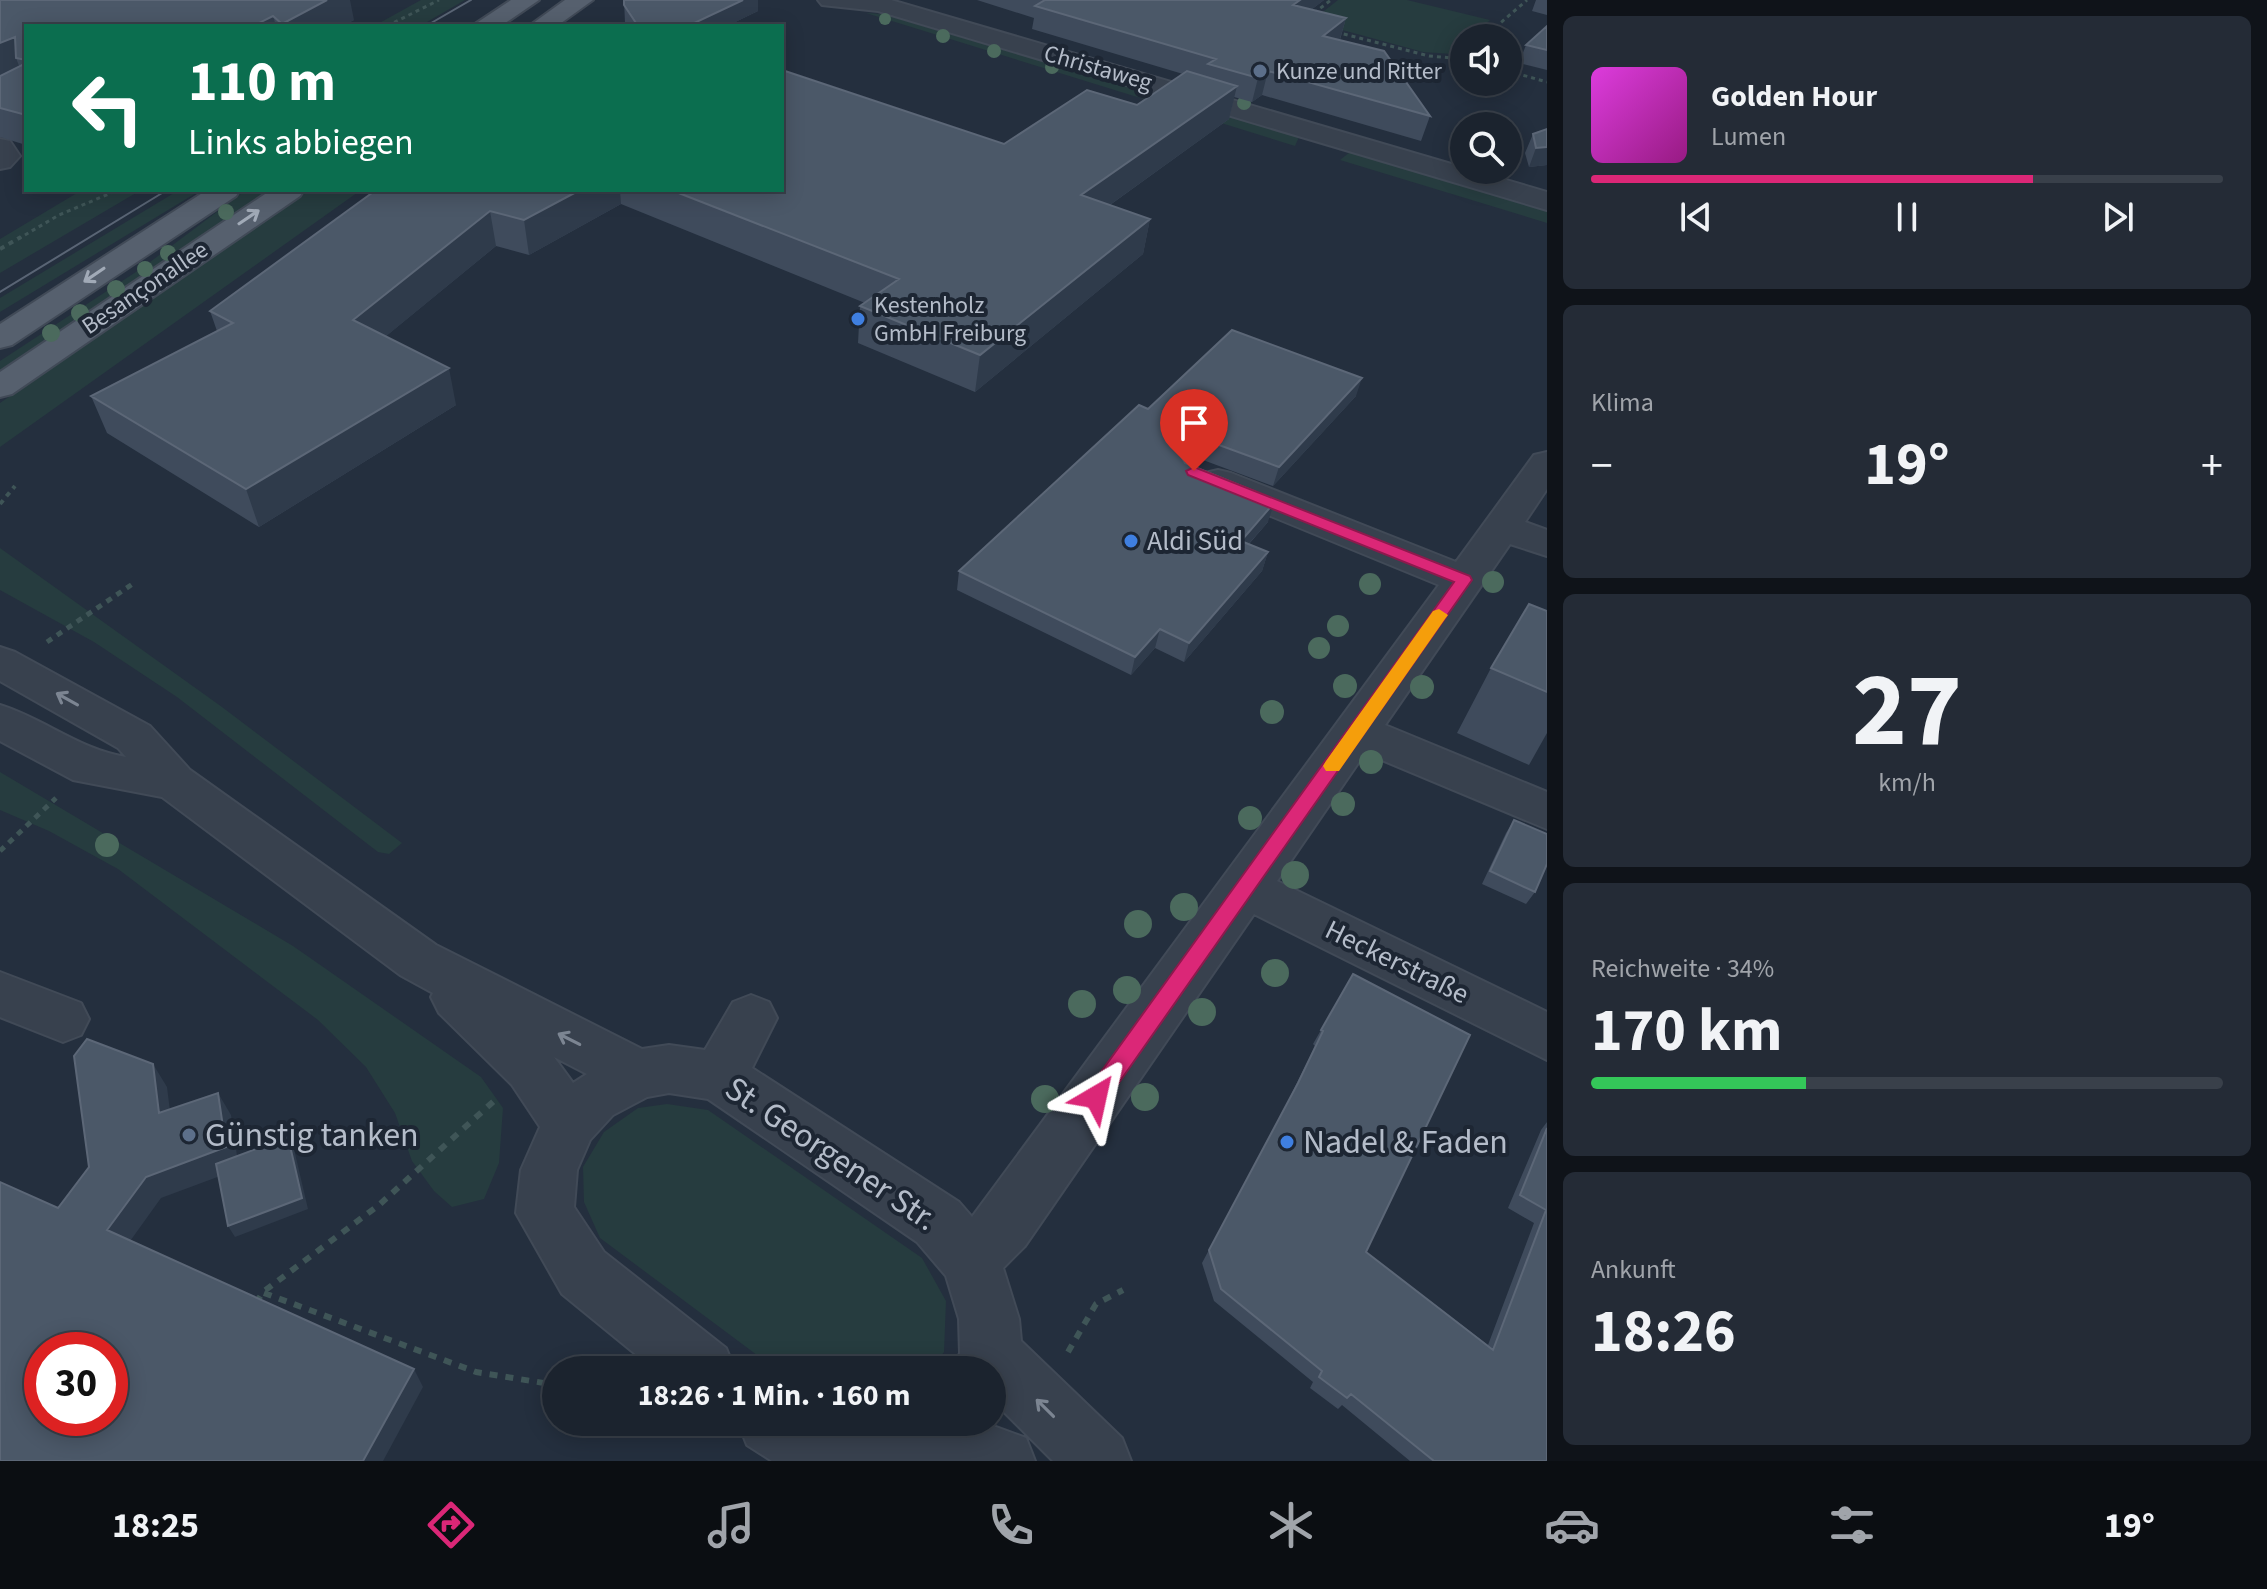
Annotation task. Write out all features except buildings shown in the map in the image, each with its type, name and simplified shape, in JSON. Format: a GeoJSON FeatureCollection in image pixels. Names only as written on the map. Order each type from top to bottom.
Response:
{"type":"FeatureCollection","features":[{"type":"Feature","properties":{"kind":"main road"},"geometry":{"type":"LineString","coordinates":[[487,24],[527,0]]}},
{"type":"Feature","properties":{"kind":"main road"},"geometry":{"type":"LineString","coordinates":[[544,24],[581,0]]}},
{"type":"Feature","properties":{"kind":"main road","name":"Besançonallee"},"geometry":{"type":"LineString","coordinates":[[0,338],[223,192]]}},
{"type":"Feature","properties":{"kind":"main road","name":"Besançonallee"},"geometry":{"type":"LineString","coordinates":[[0,387],[287,192]]}},
{"type":"Feature","properties":{"kind":"street","name":"Christaweg"},"geometry":{"type":"LineString","coordinates":[[830,0],[880,4],[1547,201]]}},
{"type":"Feature","properties":{"kind":"street"},"geometry":{"type":"LineString","coordinates":[[0,147],[6,156],[0,161]]}},
{"type":"Feature","properties":{"kind":"street"},"geometry":{"type":"LineString","coordinates":[[971,1260],[1004,1226],[1547,463]]}},
{"type":"Feature","properties":{"kind":"street"},"geometry":{"type":"LineString","coordinates":[[1194,471],[1464,580]]}},
{"type":"Feature","properties":{"kind":"street"},"geometry":{"type":"LineString","coordinates":[[1502,527],[1547,544]]}},
{"type":"Feature","properties":{"kind":"street"},"geometry":{"type":"LineString","coordinates":[[5,665],[134,737],[174,782],[418,960],[531,1068],[569,1123]]}},
{"type":"Feature","properties":{"kind":"street"},"geometry":{"type":"LineString","coordinates":[[0,721],[89,768],[174,782]]}},
{"type":"Feature","properties":{"kind":"street"},"geometry":{"type":"LineString","coordinates":[[1357,731],[1547,811]]}},
{"type":"Feature","properties":{"kind":"street","name":"Heckerstraße"},"geometry":{"type":"LineString","coordinates":[[1246,888],[1547,1037]]}},
{"type":"Feature","properties":{"kind":"street"},"geometry":{"type":"LineString","coordinates":[[418,960],[638,1074]]}},
{"type":"Feature","properties":{"kind":"street"},"geometry":{"type":"LineString","coordinates":[[0,994],[63,1019]]}},
{"type":"Feature","properties":{"kind":"street"},"geometry":{"type":"LineString","coordinates":[[719,1076],[751,1018]]}},
{"type":"Feature","properties":{"kind":"street","name":"St. Georgener Str."},"geometry":{"type":"LineString","coordinates":[[638,1074],[669,1069],[719,1076],[938,1222],[971,1260],[989,1319],[988,1356]]}},
{"type":"Feature","properties":{"kind":"street"},"geometry":{"type":"LineString","coordinates":[[638,1074],[594,1098],[569,1123],[549,1170],[545,1213],[583,1273],[687,1356]]}},
{"type":"Feature","properties":{"kind":"street","name":"St. Georgener Str."},"geometry":{"type":"LineString","coordinates":[[1006,1379],[1099,1461]]}},
{"type":"Feature","properties":{"kind":"street"},"geometry":{"type":"LineString","coordinates":[[792,1436],[813,1449],[871,1459],[925,1436]]}},
{"type":"Feature","properties":{"kind":"street"},"geometry":{"type":"LineString","coordinates":[[951,1436],[1003,1461]]}},
{"type":"Feature","properties":{"kind":"path"},"geometry":{"type":"LineString","coordinates":[[391,24],[439,0]]}},
{"type":"Feature","properties":{"kind":"path"},"geometry":{"type":"LineString","coordinates":[[1306,19],[1331,0]]}},
{"type":"Feature","properties":{"kind":"path"},"geometry":{"type":"LineString","coordinates":[[1499,24],[1527,0]]}},
{"type":"Feature","properties":{"kind":"path"},"geometry":{"type":"LineString","coordinates":[[1324,29],[1429,56],[1450,57]]}},
{"type":"Feature","properties":{"kind":"path"},"geometry":{"type":"LineString","coordinates":[[1522,75],[1547,82]]}},
{"type":"Feature","properties":{"kind":"path"},"geometry":{"type":"LineString","coordinates":[[0,249],[59,215],[113,192]]}},
{"type":"Feature","properties":{"kind":"path"},"geometry":{"type":"LineString","coordinates":[[0,504],[15,486]]}},
{"type":"Feature","properties":{"kind":"path"},"geometry":{"type":"LineString","coordinates":[[5,665],[134,583]]}},
{"type":"Feature","properties":{"kind":"path"},"geometry":{"type":"LineString","coordinates":[[0,851],[89,768]]}},
{"type":"Feature","properties":{"kind":"path"},"geometry":{"type":"LineString","coordinates":[[252,1309],[263,1292],[379,1205],[531,1068]]}},
{"type":"Feature","properties":{"kind":"path"},"geometry":{"type":"LineString","coordinates":[[1068,1349],[1096,1304],[1123,1290]]}},
{"type":"Feature","properties":{"kind":"path"},"geometry":{"type":"LineString","coordinates":[[263,1292],[476,1372],[542,1383]]}},
{"type":"Feature","properties":{"kind":"green space"},"geometry":{"type":"Polygon","coordinates":[[[421,0],[465,0],[423,24],[378,24],[421,0]]]}},
{"type":"Feature","properties":{"kind":"green space"},"geometry":{"type":"Polygon","coordinates":[[[1338,0],[1407,0],[1490,20],[1486,24],[1450,24],[1450,54],[1423,52],[1324,25],[1319,15],[1338,0]]]}},
{"type":"Feature","properties":{"kind":"green space"},"geometry":{"type":"Polygon","coordinates":[[[866,13],[882,14],[1299,137],[1295,146],[866,13]]]}},
{"type":"Feature","properties":{"kind":"green space"},"geometry":{"type":"Polygon","coordinates":[[[1350,152],[1547,211],[1547,223],[1340,160],[1350,152]]]}},
{"type":"Feature","properties":{"kind":"green space"},"geometry":{"type":"Polygon","coordinates":[[[79,192],[138,192],[0,273],[0,239],[79,192]]]}},
{"type":"Feature","properties":{"kind":"green space"},"geometry":{"type":"Polygon","coordinates":[[[176,192],[198,192],[0,312],[0,298],[176,192]]]}},
{"type":"Feature","properties":{"kind":"green space"},"geometry":{"type":"Polygon","coordinates":[[[243,192],[269,192],[0,373],[0,361],[142,268],[243,192]]]}},
{"type":"Feature","properties":{"kind":"green space"},"geometry":{"type":"Polygon","coordinates":[[[307,192],[358,192],[0,447],[0,403],[307,192]]]}},
{"type":"Feature","properties":{"kind":"green space"},"geometry":{"type":"Polygon","coordinates":[[[0,548],[222,707],[402,843],[389,854],[378,852],[177,697],[94,642],[0,590],[0,548]]]}},
{"type":"Feature","properties":{"kind":"green space"},"geometry":{"type":"Polygon","coordinates":[[[0,772],[293,946],[481,1077],[503,1108],[499,1163],[484,1199],[452,1207],[434,1191],[412,1161],[395,1113],[366,1067],[318,1020],[118,869],[49,831],[0,810],[0,772]]]}},
{"type":"Feature","properties":{"kind":"green space"},"geometry":{"type":"Polygon","coordinates":[[[667,1104],[708,1110],[922,1258],[946,1301],[944,1352],[941,1356],[758,1356],[600,1238],[584,1202],[583,1167],[604,1132],[638,1108],[667,1104]]]}},
{"type":"Feature","properties":{"kind":"tram line"},"geometry":{"type":"LineString","coordinates":[[429,24],[471,0]]}},
{"type":"Feature","properties":{"kind":"tram line"},"geometry":{"type":"LineString","coordinates":[[0,292],[164,192]]}},
{"type":"Feature","properties":{"kind":"slow traffic"},"geometry":{"type":"LineString","coordinates":[[1332,766],[1439,615]]}},
{"type":"Feature","properties":{"kind":"place","name":"Kunze und Ritter"},"geometry":{"type":"Point","coordinates":[1260,71]}},
{"type":"Feature","properties":{"kind":"place","name":"Kestenholz GmbH Freiburg"},"geometry":{"type":"Point","coordinates":[858,319]}},
{"type":"Feature","properties":{"kind":"place","name":"Aldi Süd"},"geometry":{"type":"Point","coordinates":[1131,541]}},
{"type":"Feature","properties":{"kind":"place","name":"Günstig tanken"},"geometry":{"type":"Point","coordinates":[189,1135]}},
{"type":"Feature","properties":{"kind":"place","name":"Nadel & Faden"},"geometry":{"type":"Point","coordinates":[1287,1142]}},
{"type":"Feature","properties":{"kind":"route"},"geometry":{"type":"LineString","coordinates":[[1096,1097],[1464,580],[1194,471]]}}]}
